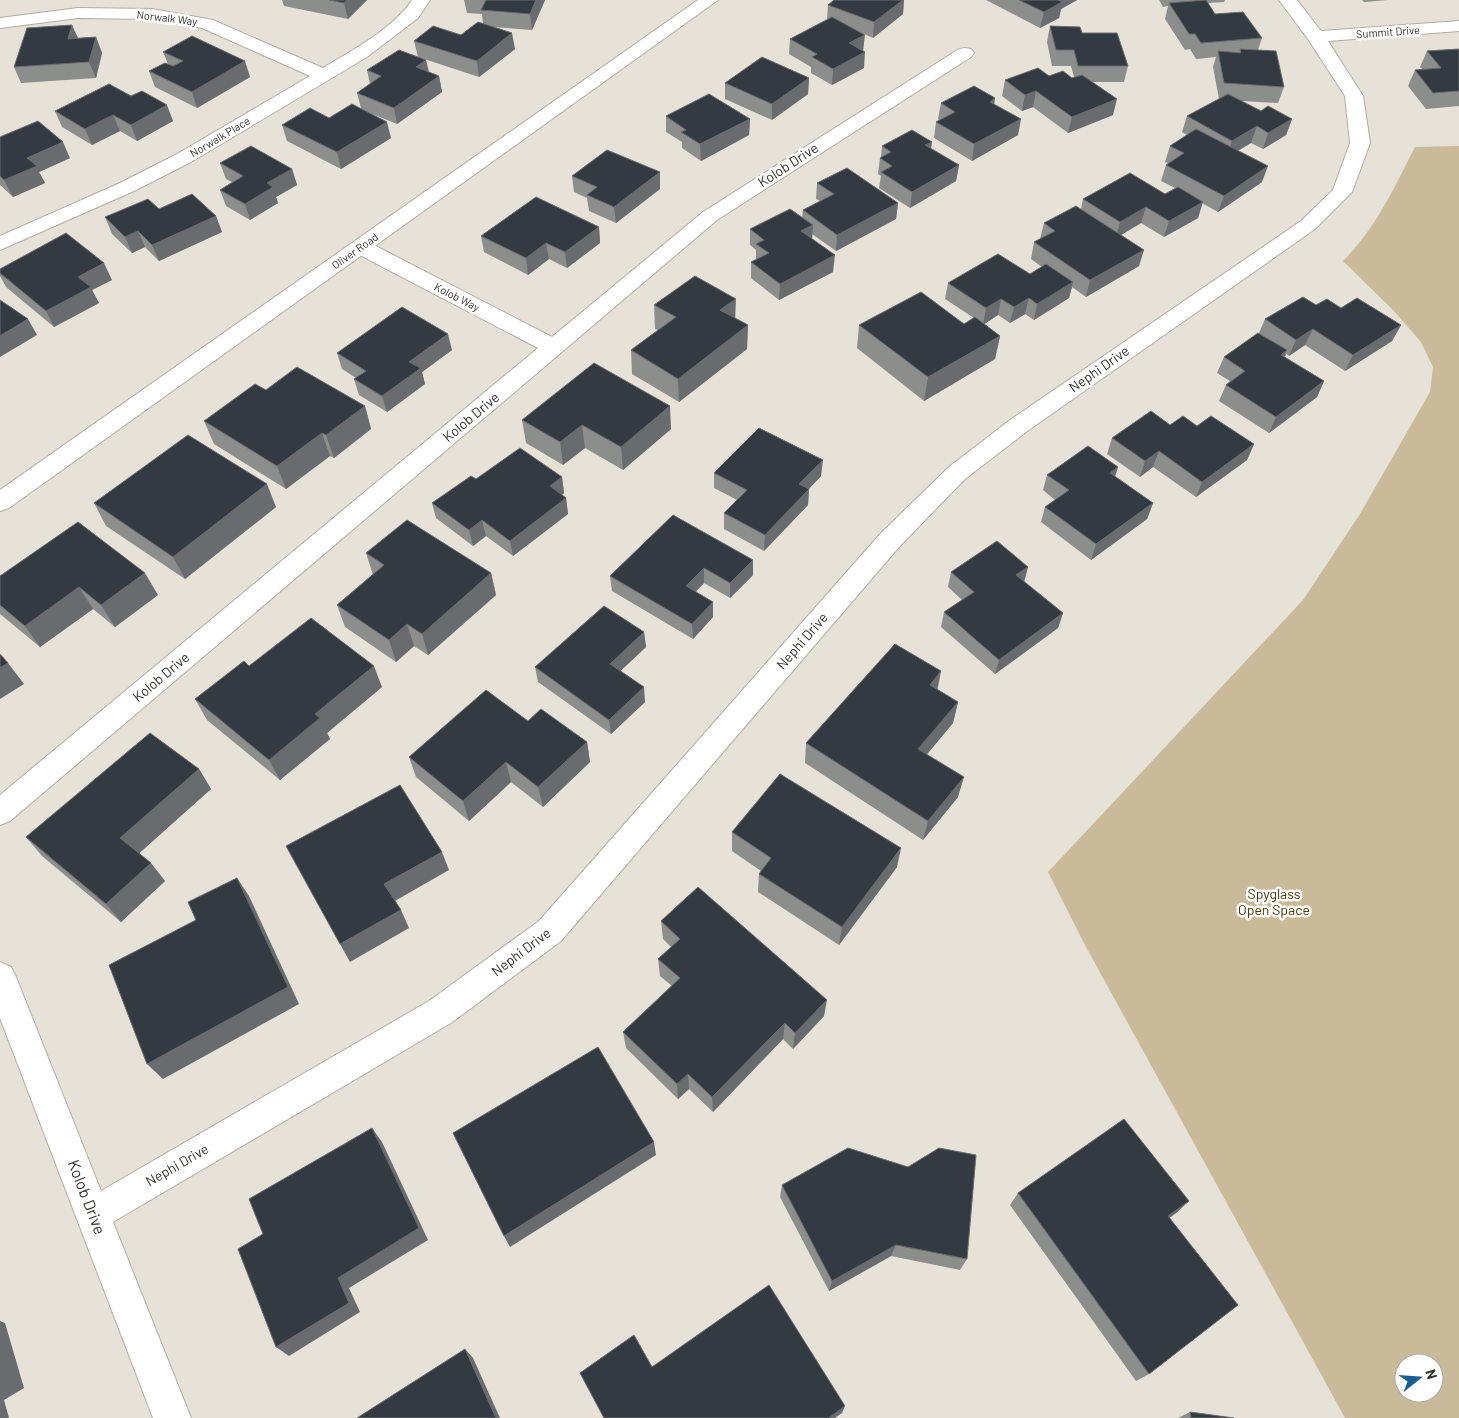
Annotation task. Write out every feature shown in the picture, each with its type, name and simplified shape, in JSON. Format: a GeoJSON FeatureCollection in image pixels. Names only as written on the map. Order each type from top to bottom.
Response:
{"type":"FeatureCollection","features":[{"type":"Feature","properties":{"kind":"street","name":"Norwalk Place"},"geometry":{"type":"LineString","coordinates":[[0,244],[127,187],[184,158],[361,53],[412,14],[421,0]]}},
{"type":"Feature","properties":{"kind":"street","name":"Oliver Road"},"geometry":{"type":"LineString","coordinates":[[0,502],[709,0]]}},
{"type":"Feature","properties":{"kind":"street","name":"Nephi Drive"},"geometry":{"type":"LineString","coordinates":[[94,1214],[440,1012],[550,931],[890,540],[957,473],[1043,409],[1308,226],[1342,192],[1360,143],[1354,96],[1316,37],[1288,0]]}},
{"type":"Feature","properties":{"kind":"street","name":"Norwalk Way"},"geometry":{"type":"LineString","coordinates":[[0,23],[78,13],[152,14],[207,24],[323,75]]}},
{"type":"Feature","properties":{"kind":"street","name":"Summit Drive"},"geometry":{"type":"LineString","coordinates":[[1316,37],[1459,26]]}},
{"type":"Feature","properties":{"kind":"street","name":"Kolob Drive"},"geometry":{"type":"LineString","coordinates":[[0,812],[710,216],[965,53]]}},
{"type":"Feature","properties":{"kind":"street","name":"Kolob Way"},"geometry":{"type":"LineString","coordinates":[[361,247],[554,347]]}},
{"type":"Feature","properties":{"kind":"street","name":"Kolob Drive"},"geometry":{"type":"LineString","coordinates":[[0,977],[172,1418]]}},
{"type":"Feature","properties":{"kind":"green space","name":"Spyglass Open Space"},"geometry":{"type":"Polygon","coordinates":[[[1459,146],[1459,1418],[1345,1418],[1086,947],[1048,872],[1303,600],[1360,514],[1430,392],[1433,367],[1421,342],[1393,310],[1343,261],[1375,221],[1415,147],[1459,146]]]}},
{"type":"Feature","properties":{"kind":"building"},"geometry":{"type":"Polygon","coordinates":[[[329,0],[347,0],[344,3],[329,0]]]}},
{"type":"Feature","properties":{"kind":"building"},"geometry":{"type":"Polygon","coordinates":[[[486,0],[536,0],[530,14],[481,10],[486,0]]]}},
{"type":"Feature","properties":{"kind":"building"},"geometry":{"type":"Polygon","coordinates":[[[834,0],[903,0],[874,22],[828,5],[834,0]]]}},
{"type":"Feature","properties":{"kind":"building"},"geometry":{"type":"Polygon","coordinates":[[[1019,0],[1058,0],[1062,2],[1044,12],[1019,0]]]}},
{"type":"Feature","properties":{"kind":"building"},"geometry":{"type":"Polygon","coordinates":[[[1206,0],[1215,14],[1243,12],[1262,38],[1201,43],[1195,34],[1189,34],[1169,3],[1206,0]]]}},
{"type":"Feature","properties":{"kind":"building"},"geometry":{"type":"Polygon","coordinates":[[[832,17],[865,35],[849,43],[865,52],[833,69],[812,57],[817,54],[790,39],[832,17]]]}},
{"type":"Feature","properties":{"kind":"building"},"geometry":{"type":"Polygon","coordinates":[[[478,22],[512,33],[477,61],[414,41],[433,26],[461,35],[478,22]]]}},
{"type":"Feature","properties":{"kind":"building"},"geometry":{"type":"Polygon","coordinates":[[[72,25],[68,39],[96,37],[89,62],[14,67],[27,28],[72,25]]]}},
{"type":"Feature","properties":{"kind":"building"},"geometry":{"type":"Polygon","coordinates":[[[1050,26],[1080,27],[1082,33],[1117,33],[1128,66],[1078,66],[1074,50],[1056,50],[1050,26]]]}},
{"type":"Feature","properties":{"kind":"building"},"geometry":{"type":"Polygon","coordinates":[[[192,36],[245,61],[192,92],[149,71],[165,63],[173,66],[183,61],[163,52],[192,36]]]}},
{"type":"Feature","properties":{"kind":"building"},"geometry":{"type":"Polygon","coordinates":[[[1240,49],[1276,51],[1284,87],[1224,83],[1218,51],[1241,53],[1240,49]]]}},
{"type":"Feature","properties":{"kind":"building"},"geometry":{"type":"Polygon","coordinates":[[[1459,49],[1459,91],[1433,93],[1415,70],[1441,68],[1427,51],[1459,49]]]}},
{"type":"Feature","properties":{"kind":"building"},"geometry":{"type":"Polygon","coordinates":[[[399,50],[426,60],[416,67],[439,76],[394,108],[357,93],[381,76],[367,70],[399,50]]]}},
{"type":"Feature","properties":{"kind":"building"},"geometry":{"type":"Polygon","coordinates":[[[762,57],[809,78],[772,104],[725,83],[762,57]]]}},
{"type":"Feature","properties":{"kind":"building"},"geometry":{"type":"Polygon","coordinates":[[[1038,68],[1049,76],[1063,71],[1072,78],[1082,75],[1117,99],[1072,117],[1036,91],[1025,95],[1005,80],[1038,68]]]}},
{"type":"Feature","properties":{"kind":"building"},"geometry":{"type":"Polygon","coordinates":[[[109,84],[131,96],[142,91],[167,105],[131,125],[113,115],[85,129],[55,111],[109,84]]]}},
{"type":"Feature","properties":{"kind":"building"},"geometry":{"type":"Polygon","coordinates":[[[974,86],[995,98],[990,102],[1021,119],[974,144],[936,122],[955,112],[941,103],[974,86]]]}},
{"type":"Feature","properties":{"kind":"building"},"geometry":{"type":"Polygon","coordinates":[[[709,94],[750,119],[700,144],[681,132],[686,130],[666,116],[709,94]]]}},
{"type":"Feature","properties":{"kind":"building"},"geometry":{"type":"Polygon","coordinates":[[[1228,94],[1261,111],[1268,106],[1292,119],[1268,133],[1257,126],[1232,141],[1187,116],[1228,94]]]}},
{"type":"Feature","properties":{"kind":"building"},"geometry":{"type":"Polygon","coordinates":[[[352,104],[387,122],[337,152],[282,125],[310,108],[329,118],[352,104]]]}},
{"type":"Feature","properties":{"kind":"building"},"geometry":{"type":"Polygon","coordinates":[[[38,121],[63,142],[27,158],[37,166],[4,180],[0,176],[0,137],[38,121]]]}},
{"type":"Feature","properties":{"kind":"building"},"geometry":{"type":"Polygon","coordinates":[[[1196,129],[1268,166],[1224,196],[1166,165],[1184,153],[1170,146],[1196,129]]]}},
{"type":"Feature","properties":{"kind":"building"},"geometry":{"type":"Polygon","coordinates":[[[912,130],[932,142],[925,145],[959,165],[912,192],[881,172],[892,166],[880,158],[891,152],[882,146],[912,130]]]}},
{"type":"Feature","properties":{"kind":"building"},"geometry":{"type":"Polygon","coordinates":[[[251,146],[292,169],[267,183],[273,187],[245,204],[220,190],[243,176],[220,163],[251,146]]]}},
{"type":"Feature","properties":{"kind":"building"},"geometry":{"type":"Polygon","coordinates":[[[607,150],[660,172],[614,207],[587,195],[597,187],[572,176],[607,150]]]}},
{"type":"Feature","properties":{"kind":"building"},"geometry":{"type":"Polygon","coordinates":[[[847,168],[898,203],[837,235],[803,210],[834,194],[817,183],[847,168]]]}},
{"type":"Feature","properties":{"kind":"building"},"geometry":{"type":"Polygon","coordinates":[[[1130,173],[1165,194],[1178,187],[1203,202],[1169,221],[1146,207],[1120,222],[1083,199],[1130,173]]]}},
{"type":"Feature","properties":{"kind":"building"},"geometry":{"type":"Polygon","coordinates":[[[192,194],[216,216],[152,245],[138,231],[125,237],[105,217],[148,199],[159,209],[192,194]]]}},
{"type":"Feature","properties":{"kind":"building"},"geometry":{"type":"Polygon","coordinates":[[[536,197],[599,227],[565,252],[546,243],[526,258],[481,236],[536,197]]]}},
{"type":"Feature","properties":{"kind":"building"},"geometry":{"type":"Polygon","coordinates":[[[1076,206],[1144,250],[1090,280],[1034,242],[1055,231],[1044,223],[1076,206]]]}},
{"type":"Feature","properties":{"kind":"building"},"geometry":{"type":"Polygon","coordinates":[[[790,209],[813,225],[801,231],[835,255],[780,284],[751,262],[769,253],[756,244],[764,240],[750,229],[790,209]]]}},
{"type":"Feature","properties":{"kind":"building"},"geometry":{"type":"Polygon","coordinates":[[[66,233],[104,263],[78,277],[91,287],[46,311],[0,273],[0,269],[66,233]]]}},
{"type":"Feature","properties":{"kind":"building"},"geometry":{"type":"Polygon","coordinates":[[[998,254],[1030,274],[1046,264],[1073,282],[1037,304],[1029,298],[1014,307],[1001,299],[986,308],[948,283],[998,254]]]}},
{"type":"Feature","properties":{"kind":"building"},"geometry":{"type":"Polygon","coordinates":[[[695,276],[736,299],[720,310],[748,325],[678,379],[631,350],[676,317],[654,305],[695,276]]]}},
{"type":"Feature","properties":{"kind":"building"},"geometry":{"type":"Polygon","coordinates":[[[921,292],[964,324],[975,317],[1000,336],[928,377],[859,325],[921,292]]]}},
{"type":"Feature","properties":{"kind":"building"},"geometry":{"type":"Polygon","coordinates":[[[1303,297],[1316,305],[1327,299],[1341,308],[1357,298],[1401,325],[1353,355],[1313,329],[1296,340],[1265,319],[1303,297]]]}},
{"type":"Feature","properties":{"kind":"building"},"geometry":{"type":"Polygon","coordinates":[[[0,300],[28,319],[0,336],[0,300]]]}},
{"type":"Feature","properties":{"kind":"building"},"geometry":{"type":"Polygon","coordinates":[[[402,307],[448,334],[409,362],[421,368],[382,396],[354,379],[366,371],[337,353],[402,307]]]}},
{"type":"Feature","properties":{"kind":"building"},"geometry":{"type":"Polygon","coordinates":[[[1258,333],[1287,350],[1281,355],[1324,381],[1276,417],[1226,385],[1245,371],[1224,357],[1258,333]]]}},
{"type":"Feature","properties":{"kind":"building"},"geometry":{"type":"Polygon","coordinates":[[[594,363],[670,406],[621,447],[582,425],[560,442],[522,420],[594,363]]]}},
{"type":"Feature","properties":{"kind":"building"},"geometry":{"type":"Polygon","coordinates":[[[297,367],[365,406],[326,435],[322,433],[277,466],[204,421],[255,384],[266,390],[297,367]]]}},
{"type":"Feature","properties":{"kind":"building"},"geometry":{"type":"Polygon","coordinates":[[[1151,411],[1170,425],[1183,416],[1197,426],[1211,416],[1254,444],[1202,482],[1159,451],[1145,461],[1112,438],[1151,411]]]}},
{"type":"Feature","properties":{"kind":"building"},"geometry":{"type":"Polygon","coordinates":[[[759,428],[823,460],[799,484],[809,489],[765,535],[724,513],[747,490],[714,473],[759,428]]]}},
{"type":"Feature","properties":{"kind":"building"},"geometry":{"type":"Polygon","coordinates":[[[188,435],[267,484],[173,557],[94,503],[188,435]]]}},
{"type":"Feature","properties":{"kind":"building"},"geometry":{"type":"Polygon","coordinates":[[[1088,446],[1118,467],[1110,473],[1153,503],[1096,544],[1045,507],[1069,490],[1047,475],[1088,446]]]}},
{"type":"Feature","properties":{"kind":"building"},"geometry":{"type":"Polygon","coordinates":[[[520,448],[562,477],[550,486],[566,498],[510,541],[482,520],[469,530],[432,503],[471,476],[476,479],[520,448]]]}},
{"type":"Feature","properties":{"kind":"building"},"geometry":{"type":"Polygon","coordinates":[[[673,515],[753,560],[730,583],[704,568],[686,586],[713,602],[692,624],[610,576],[673,515]]]}},
{"type":"Feature","properties":{"kind":"building"},"geometry":{"type":"Polygon","coordinates":[[[407,520],[491,573],[422,634],[407,624],[389,640],[337,605],[384,565],[366,553],[407,520]]]}},
{"type":"Feature","properties":{"kind":"building"},"geometry":{"type":"Polygon","coordinates":[[[78,522],[145,573],[101,605],[79,587],[25,626],[0,605],[0,576],[78,522]]]}},
{"type":"Feature","properties":{"kind":"building"},"geometry":{"type":"Polygon","coordinates":[[[997,541],[1028,567],[1016,575],[1063,613],[999,660],[944,612],[974,592],[951,572],[997,541]]]}},
{"type":"Feature","properties":{"kind":"building"},"geometry":{"type":"Polygon","coordinates":[[[604,606],[644,632],[610,664],[644,687],[609,720],[535,667],[604,606]]]}},
{"type":"Feature","properties":{"kind":"building"},"geometry":{"type":"Polygon","coordinates":[[[311,618],[374,666],[315,714],[320,718],[269,760],[195,699],[244,661],[249,666],[311,618]]]}},
{"type":"Feature","properties":{"kind":"building"},"geometry":{"type":"Polygon","coordinates":[[[895,644],[941,671],[930,685],[958,702],[918,749],[964,777],[928,821],[806,743],[895,644]]]}},
{"type":"Feature","properties":{"kind":"building"},"geometry":{"type":"Polygon","coordinates":[[[0,654],[8,663],[0,668],[0,654]]]}},
{"type":"Feature","properties":{"kind":"building"},"geometry":{"type":"Polygon","coordinates":[[[486,690],[528,721],[541,709],[587,742],[538,787],[506,762],[463,801],[409,757],[486,690]]]}},
{"type":"Feature","properties":{"kind":"building"},"geometry":{"type":"Polygon","coordinates":[[[150,733],[199,769],[120,838],[151,863],[106,904],[26,837],[150,733]]]}},
{"type":"Feature","properties":{"kind":"building"},"geometry":{"type":"Polygon","coordinates":[[[780,774],[901,848],[842,927],[759,874],[771,858],[732,832],[780,774]]]}},
{"type":"Feature","properties":{"kind":"building"},"geometry":{"type":"Polygon","coordinates":[[[400,785],[442,852],[384,884],[401,910],[340,944],[286,846],[400,785]]]}},
{"type":"Feature","properties":{"kind":"building"},"geometry":{"type":"Polygon","coordinates":[[[237,878],[288,987],[147,1064],[109,965],[196,920],[188,902],[237,878]]]}},
{"type":"Feature","properties":{"kind":"building"},"geometry":{"type":"Polygon","coordinates":[[[698,887],[827,1000],[795,1033],[785,1023],[712,1097],[688,1074],[677,1084],[623,1032],[680,978],[658,959],[680,939],[661,921],[698,887]]]}},
{"type":"Feature","properties":{"kind":"building"},"geometry":{"type":"Polygon","coordinates":[[[598,1047],[654,1142],[504,1236],[453,1133],[598,1047]]]}},
{"type":"Feature","properties":{"kind":"building"},"geometry":{"type":"Polygon","coordinates":[[[1124,1119],[1189,1201],[1168,1216],[1238,1305],[1149,1374],[1018,1193],[1124,1119]]]}},
{"type":"Feature","properties":{"kind":"building"},"geometry":{"type":"Polygon","coordinates":[[[372,1128],[419,1228],[338,1278],[349,1303],[276,1347],[238,1249],[263,1234],[249,1199],[372,1128]]]}},
{"type":"Feature","properties":{"kind":"building"},"geometry":{"type":"Polygon","coordinates":[[[848,1148],[908,1167],[939,1148],[976,1155],[967,1259],[896,1245],[832,1281],[782,1185],[848,1148]]]}},
{"type":"Feature","properties":{"kind":"building"},"geometry":{"type":"Polygon","coordinates":[[[769,1285],[845,1406],[829,1418],[604,1418],[580,1373],[634,1335],[652,1367],[769,1285]]]}},
{"type":"Feature","properties":{"kind":"building"},"geometry":{"type":"Polygon","coordinates":[[[465,1349],[496,1418],[357,1418],[465,1349]]]}},
{"type":"Feature","properties":{"kind":"building"},"geometry":{"type":"Polygon","coordinates":[[[1190,1412],[1234,1418],[1191,1418],[1190,1412]]]}}]}
